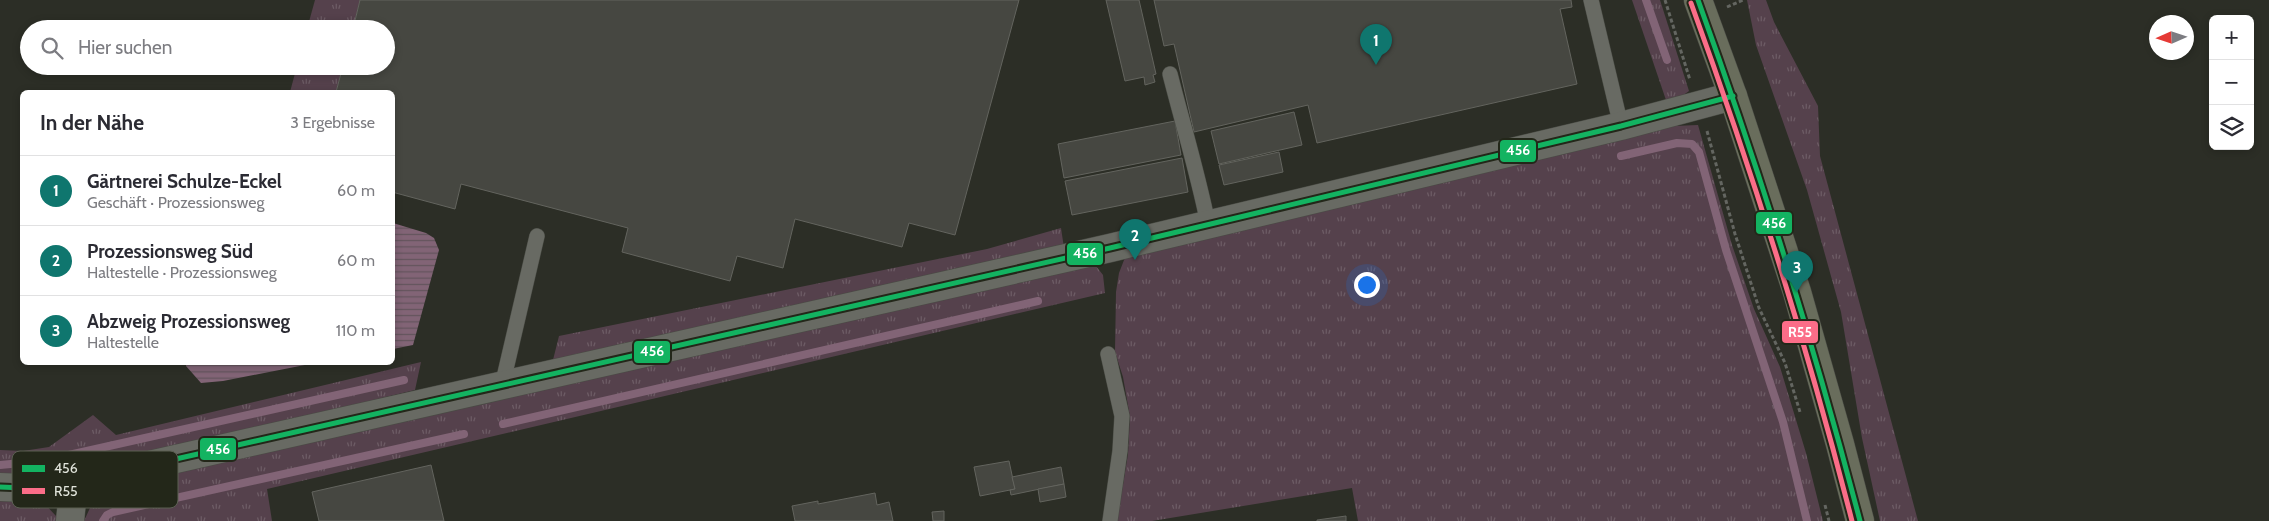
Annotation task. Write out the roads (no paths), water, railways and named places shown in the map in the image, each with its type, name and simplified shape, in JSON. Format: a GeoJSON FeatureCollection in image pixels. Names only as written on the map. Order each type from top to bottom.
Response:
{"type":"FeatureCollection","features":[{"type":"Feature","properties":{"kind":"main road"},"geometry":{"type":"LineString","coordinates":[[1698,0],[1733,96],[1799,301],[1860,521]]}},
{"type":"Feature","properties":{"kind":"street"},"geometry":{"type":"LineString","coordinates":[[178,459],[1208,224],[1621,126],[1733,96]]}},
{"type":"Feature","properties":{"kind":"street"},"geometry":{"type":"LineString","coordinates":[[70,521],[71,508]]}},
{"type":"Feature","properties":{"kind":"lane"},"geometry":{"type":"LineString","coordinates":[[1591,0],[1621,126]]}},
{"type":"Feature","properties":{"kind":"lane"},"geometry":{"type":"LineString","coordinates":[[1170,74],[1194,162],[1208,224]]}},
{"type":"Feature","properties":{"kind":"lane"},"geometry":{"type":"LineString","coordinates":[[502,386],[537,236]]}},
{"type":"Feature","properties":{"kind":"lane"},"geometry":{"type":"LineString","coordinates":[[1108,354],[1122,416],[1120,451],[1110,521]]}},
{"type":"Feature","properties":{"kind":"waterway"},"geometry":{"type":"LineString","coordinates":[[1646,0],[1667,60]]}},
{"type":"Feature","properties":{"kind":"waterway"},"geometry":{"type":"LineString","coordinates":[[1621,156],[1677,143],[1692,144],[1699,152],[1726,250],[1783,422],[1807,521]]}},
{"type":"Feature","properties":{"kind":"waterway"},"geometry":{"type":"LineString","coordinates":[[503,424],[1038,301]]}},
{"type":"Feature","properties":{"kind":"waterway"},"geometry":{"type":"LineString","coordinates":[[87,451],[404,380]]}},
{"type":"Feature","properties":{"kind":"waterway"},"geometry":{"type":"LineString","coordinates":[[178,498],[464,434]]}},
{"type":"Feature","properties":{"kind":"waterway"},"geometry":{"type":"LineString","coordinates":[[0,465],[12,464]]}},
{"type":"Feature","properties":{"kind":"waterway"},"geometry":{"type":"LineString","coordinates":[[103,521],[107,515],[113,512],[131,508]]}},
{"type":"Feature","properties":{"kind":"place","name":"Gärtnerei Schulze-Eckel"},"geometry":{"type":"Point","coordinates":[1376,65]}},
{"type":"Feature","properties":{"kind":"place","name":"Prozessionsweg Süd"},"geometry":{"type":"Point","coordinates":[1135,260]}},
{"type":"Feature","properties":{"kind":"place","name":"Abzweig Prozessionsweg"},"geometry":{"type":"Point","coordinates":[1797,292]}}]}
